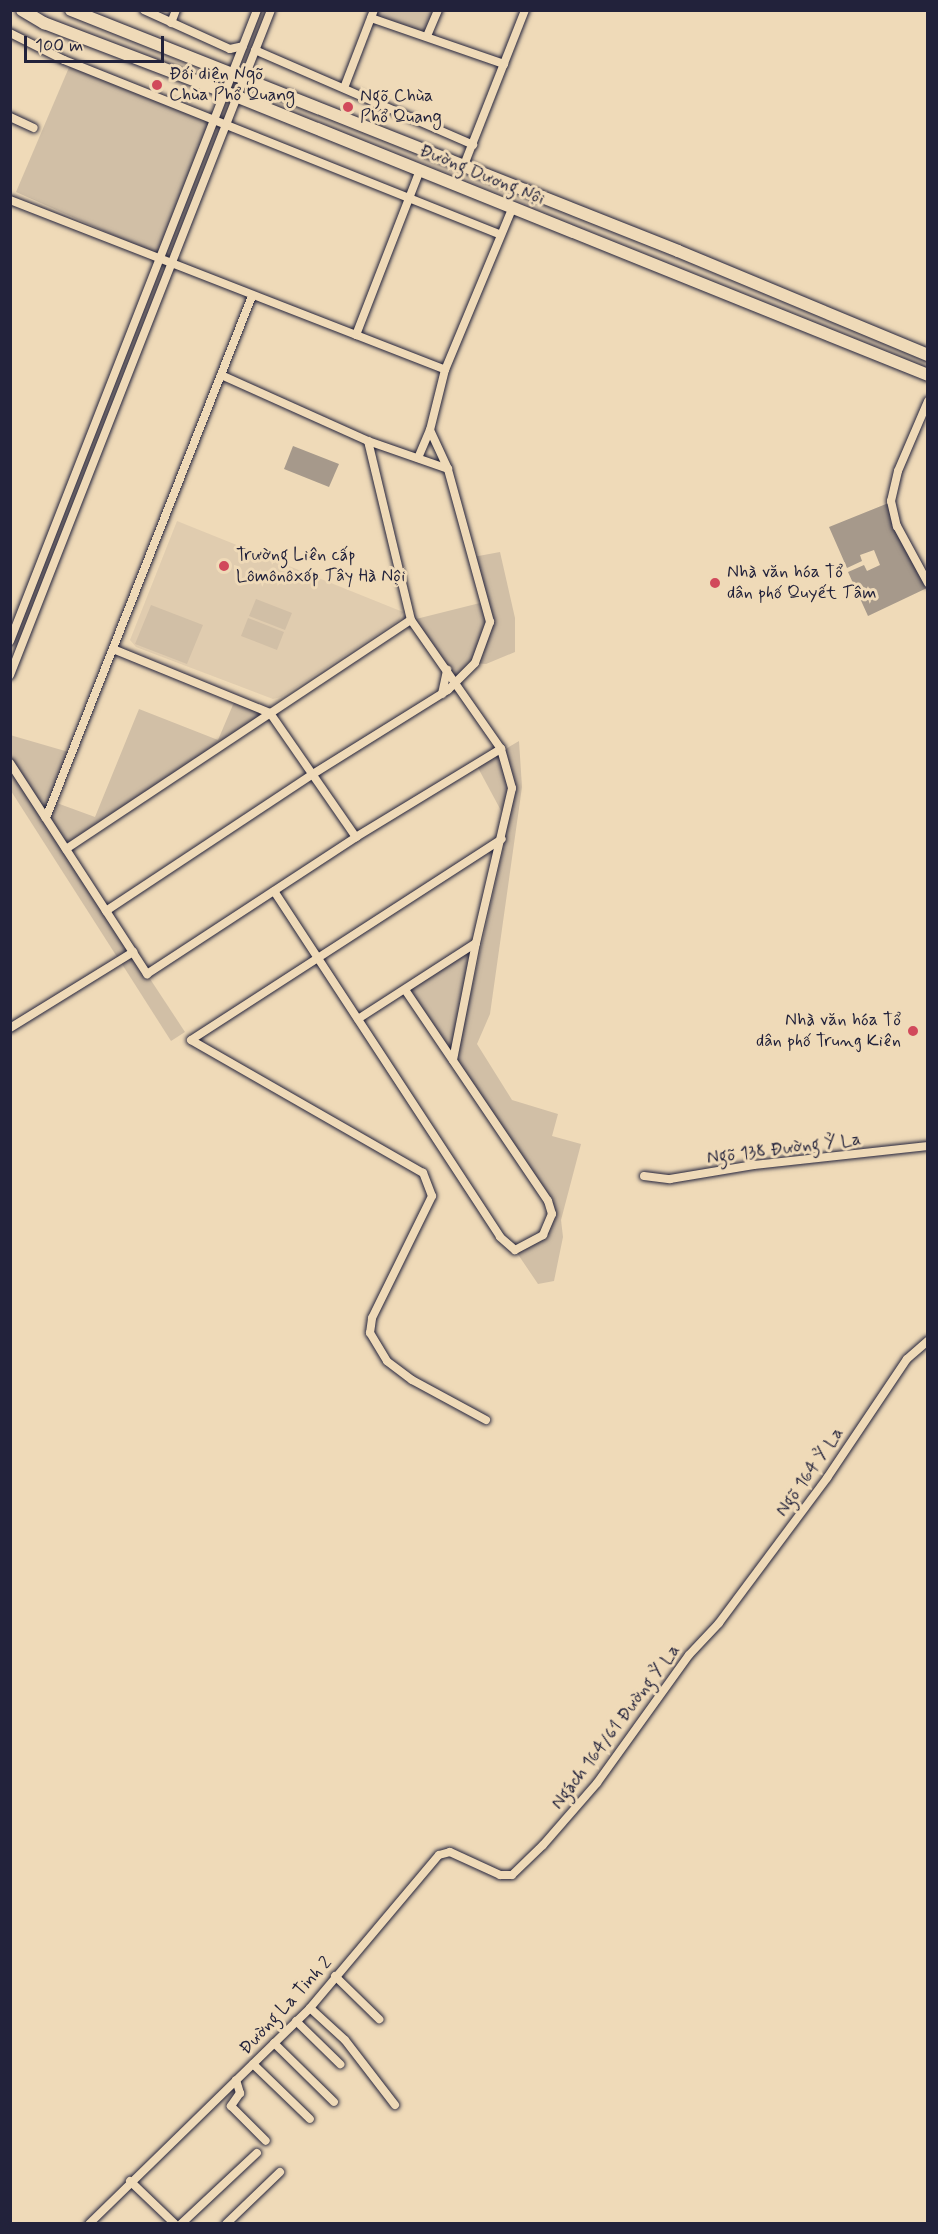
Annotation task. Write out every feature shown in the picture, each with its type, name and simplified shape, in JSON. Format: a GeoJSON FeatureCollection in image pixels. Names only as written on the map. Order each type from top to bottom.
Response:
{"type":"FeatureCollection","features":[{"type":"Feature","properties":{"kind":"main road","name":"Đường Dương Nội"},"geometry":{"type":"LineString","coordinates":[[22,10],[44,23],[238,97],[927,375]]}},
{"type":"Feature","properties":{"kind":"main road","name":"Đường Dương Nội"},"geometry":{"type":"LineString","coordinates":[[71,10],[464,165],[927,355]]}},
{"type":"Feature","properties":{"kind":"street"},"geometry":{"type":"LineString","coordinates":[[144,10],[230,49],[243,46]]}},
{"type":"Feature","properties":{"kind":"street"},"geometry":{"type":"LineString","coordinates":[[171,23],[176,10]]}},
{"type":"Feature","properties":{"kind":"street"},"geometry":{"type":"LineString","coordinates":[[10,640],[257,10]]}},
{"type":"Feature","properties":{"kind":"street"},"geometry":{"type":"LineString","coordinates":[[10,675],[227,126],[270,10]]}},
{"type":"Feature","properties":{"kind":"street"},"geometry":{"type":"LineString","coordinates":[[427,36],[438,10]]}},
{"type":"Feature","properties":{"kind":"street"},"geometry":{"type":"LineString","coordinates":[[464,165],[525,10]]}},
{"type":"Feature","properties":{"kind":"street"},"geometry":{"type":"LineString","coordinates":[[344,88],[372,14],[504,64]]}},
{"type":"Feature","properties":{"kind":"street"},"geometry":{"type":"LineString","coordinates":[[10,33],[64,60],[227,126],[411,196],[500,234]]}},
{"type":"Feature","properties":{"kind":"street"},"geometry":{"type":"LineString","coordinates":[[255,50],[473,145]]}},
{"type":"Feature","properties":{"kind":"street"},"geometry":{"type":"LineString","coordinates":[[10,117],[34,128]]}},
{"type":"Feature","properties":{"kind":"street"},"geometry":{"type":"LineString","coordinates":[[356,335],[420,170]]}},
{"type":"Feature","properties":{"kind":"street"},"geometry":{"type":"LineString","coordinates":[[10,200],[160,258],[171,265],[445,370]]}},
{"type":"Feature","properties":{"kind":"street"},"geometry":{"type":"LineString","coordinates":[[418,458],[430,430],[445,370],[513,207]]}},
{"type":"Feature","properties":{"kind":"street"},"geometry":{"type":"LineString","coordinates":[[46,818],[252,296]]}},
{"type":"Feature","properties":{"kind":"street"},"geometry":{"type":"LineString","coordinates":[[221,375],[368,441],[448,469]]}},
{"type":"Feature","properties":{"kind":"street"},"geometry":{"type":"LineString","coordinates":[[927,401],[898,471],[891,501],[897,526],[927,583]]}},
{"type":"Feature","properties":{"kind":"street"},"geometry":{"type":"LineString","coordinates":[[106,911],[313,774],[442,694],[456,683],[474,663],[490,622],[448,469],[430,430]]}},
{"type":"Feature","properties":{"kind":"street"},"geometry":{"type":"LineString","coordinates":[[368,441],[411,620],[501,749],[512,788],[476,943],[453,1060]]}},
{"type":"Feature","properties":{"kind":"street"},"geometry":{"type":"LineString","coordinates":[[66,849],[411,620]]}},
{"type":"Feature","properties":{"kind":"street"},"geometry":{"type":"LineString","coordinates":[[113,649],[270,713],[356,837]]}},
{"type":"Feature","properties":{"kind":"street"},"geometry":{"type":"LineString","coordinates":[[442,694],[447,670]]}},
{"type":"Feature","properties":{"kind":"street"},"geometry":{"type":"LineString","coordinates":[[10,763],[147,974],[356,837],[501,749]]}},
{"type":"Feature","properties":{"kind":"street"},"geometry":{"type":"LineString","coordinates":[[486,1420],[412,1380],[387,1361],[374,1345],[370,1333],[372,1318],[432,1196],[423,1173],[192,1040],[502,839]]}},
{"type":"Feature","properties":{"kind":"street"},"geometry":{"type":"LineString","coordinates":[[274,891],[500,1236],[515,1250],[543,1235],[552,1214],[549,1201],[405,990]]}},
{"type":"Feature","properties":{"kind":"street"},"geometry":{"type":"LineString","coordinates":[[358,1019],[476,943]]}},
{"type":"Feature","properties":{"kind":"street"},"geometry":{"type":"LineString","coordinates":[[10,1028],[133,952]]}},
{"type":"Feature","properties":{"kind":"street","name":"Ngõ 138 Đường Ỷ La"},"geometry":{"type":"LineString","coordinates":[[644,1176],[670,1179],[754,1165],[927,1146]]}},
{"type":"Feature","properties":{"kind":"street","name":"Ngõ 164 Ỷ La"},"geometry":{"type":"LineString","coordinates":[[719,1623],[827,1478],[907,1359],[927,1341]]}},
{"type":"Feature","properties":{"kind":"street","name":"Ngách 164/61 Đường Ỷ La"},"geometry":{"type":"LineString","coordinates":[[512,1875],[597,1783],[661,1690],[719,1623]]}},
{"type":"Feature","properties":{"kind":"street","name":"Đường La Tinh 2"},"geometry":{"type":"LineString","coordinates":[[88,2223],[310,2008],[440,1855],[450,1852],[500,1875],[512,1875]]}},
{"type":"Feature","properties":{"kind":"street"},"geometry":{"type":"LineString","coordinates":[[335,1976],[378,2019]]}},
{"type":"Feature","properties":{"kind":"street"},"geometry":{"type":"LineString","coordinates":[[310,2008],[345,2040],[395,2105]]}},
{"type":"Feature","properties":{"kind":"street"},"geometry":{"type":"LineString","coordinates":[[296,2021],[340,2064]]}},
{"type":"Feature","properties":{"kind":"street"},"geometry":{"type":"LineString","coordinates":[[274,2043],[334,2102]]}},
{"type":"Feature","properties":{"kind":"street"},"geometry":{"type":"LineString","coordinates":[[253,2064],[310,2119]]}},
{"type":"Feature","properties":{"kind":"street"},"geometry":{"type":"LineString","coordinates":[[236,2080],[240,2093],[231,2106],[266,2141]]}},
{"type":"Feature","properties":{"kind":"street"},"geometry":{"type":"LineString","coordinates":[[181,2223],[257,2153]]}},
{"type":"Feature","properties":{"kind":"street"},"geometry":{"type":"LineString","coordinates":[[229,2223],[280,2172]]}},
{"type":"Feature","properties":{"kind":"street"},"geometry":{"type":"LineString","coordinates":[[130,2181],[175,2223]]}},
{"type":"Feature","properties":{"kind":"shaded area"},"geometry":{"type":"Polygon","coordinates":[[[375,11],[436,11],[426,34],[373,17],[375,11]]]}},
{"type":"Feature","properties":{"kind":"shaded area"},"geometry":{"type":"Polygon","coordinates":[[[70,65],[210,121],[158,255],[16,192],[70,65]]]}},
{"type":"Feature","properties":{"kind":"shaded area"},"geometry":{"type":"Polygon","coordinates":[[[293,446],[339,464],[329,487],[284,469],[293,446]]]}},
{"type":"Feature","properties":{"kind":"shaded area"},"geometry":{"type":"Polygon","coordinates":[[[891,502],[896,526],[927,588],[868,616],[848,572],[864,565],[867,571],[880,565],[874,550],[860,555],[862,561],[847,568],[829,527],[891,502]]]}},
{"type":"Feature","properties":{"kind":"shaded area","name":"Trường Liên cấp Lômônôxốp Tây Hà Nội"},"geometry":{"type":"Polygon","coordinates":[[[177,521],[403,612],[399,620],[281,697],[273,699],[136,647],[130,640],[177,521]]]}},
{"type":"Feature","properties":{"kind":"shaded area"},"geometry":{"type":"Polygon","coordinates":[[[500,552],[515,618],[515,652],[486,664],[475,663],[491,622],[473,557],[500,552]]]}},
{"type":"Feature","properties":{"kind":"shaded area"},"geometry":{"type":"Polygon","coordinates":[[[256,599],[292,613],[285,630],[249,616],[256,599]]]}},
{"type":"Feature","properties":{"kind":"shaded area"},"geometry":{"type":"Polygon","coordinates":[[[484,602],[489,622],[474,662],[456,682],[412,620],[484,602]]]}},
{"type":"Feature","properties":{"kind":"shaded area"},"geometry":{"type":"Polygon","coordinates":[[[151,605],[203,625],[187,664],[135,644],[151,605]]]}},
{"type":"Feature","properties":{"kind":"shaded area"},"geometry":{"type":"Polygon","coordinates":[[[248,618],[284,632],[277,650],[241,636],[248,618]]]}},
{"type":"Feature","properties":{"kind":"shaded area"},"geometry":{"type":"Polygon","coordinates":[[[235,700],[269,713],[66,848],[47,818],[54,802],[95,817],[139,709],[218,740],[235,700]]]}},
{"type":"Feature","properties":{"kind":"shaded area"},"geometry":{"type":"Polygon","coordinates":[[[10,735],[72,753],[46,816],[11,761],[10,735]]]}},
{"type":"Feature","properties":{"kind":"shaded area"},"geometry":{"type":"Polygon","coordinates":[[[519,741],[522,787],[490,1014],[477,1044],[512,1100],[558,1114],[552,1136],[581,1144],[561,1220],[563,1237],[554,1281],[538,1284],[515,1250],[545,1238],[556,1214],[551,1198],[456,1060],[505,840],[512,788],[504,750],[519,741]]]}},
{"type":"Feature","properties":{"kind":"shaded area"},"geometry":{"type":"Polygon","coordinates":[[[501,750],[511,788],[505,818],[477,766],[501,750]]]}},
{"type":"Feature","properties":{"kind":"shaded area"},"geometry":{"type":"Polygon","coordinates":[[[10,765],[132,952],[119,960],[11,791],[10,765]]]}},
{"type":"Feature","properties":{"kind":"shaded area"},"geometry":{"type":"Polygon","coordinates":[[[476,944],[453,1059],[406,990],[476,944]]]}},
{"type":"Feature","properties":{"kind":"shaded area"},"geometry":{"type":"Polygon","coordinates":[[[133,953],[185,1032],[171,1041],[120,961],[133,953]]]}},
{"type":"Feature","properties":{"kind":"place","name":"Đối diện Ngõ Chùa Phổ Quang"},"geometry":{"type":"Point","coordinates":[157,85]}},
{"type":"Feature","properties":{"kind":"place","name":"Ngõ Chùa Phổ Quang"},"geometry":{"type":"Point","coordinates":[348,107]}},
{"type":"Feature","properties":{"kind":"place","name":"Trường Liên cấp Lômônôxốp Tây Hà Nội"},"geometry":{"type":"Point","coordinates":[224,566]}},
{"type":"Feature","properties":{"kind":"place","name":"Nhà văn hóa Tổ dân phố Quyết Tâm"},"geometry":{"type":"Point","coordinates":[715,583]}},
{"type":"Feature","properties":{"kind":"place","name":"Nhà văn hóa Tổ dân phố Trung Kiên"},"geometry":{"type":"Point","coordinates":[913,1031]}}]}
